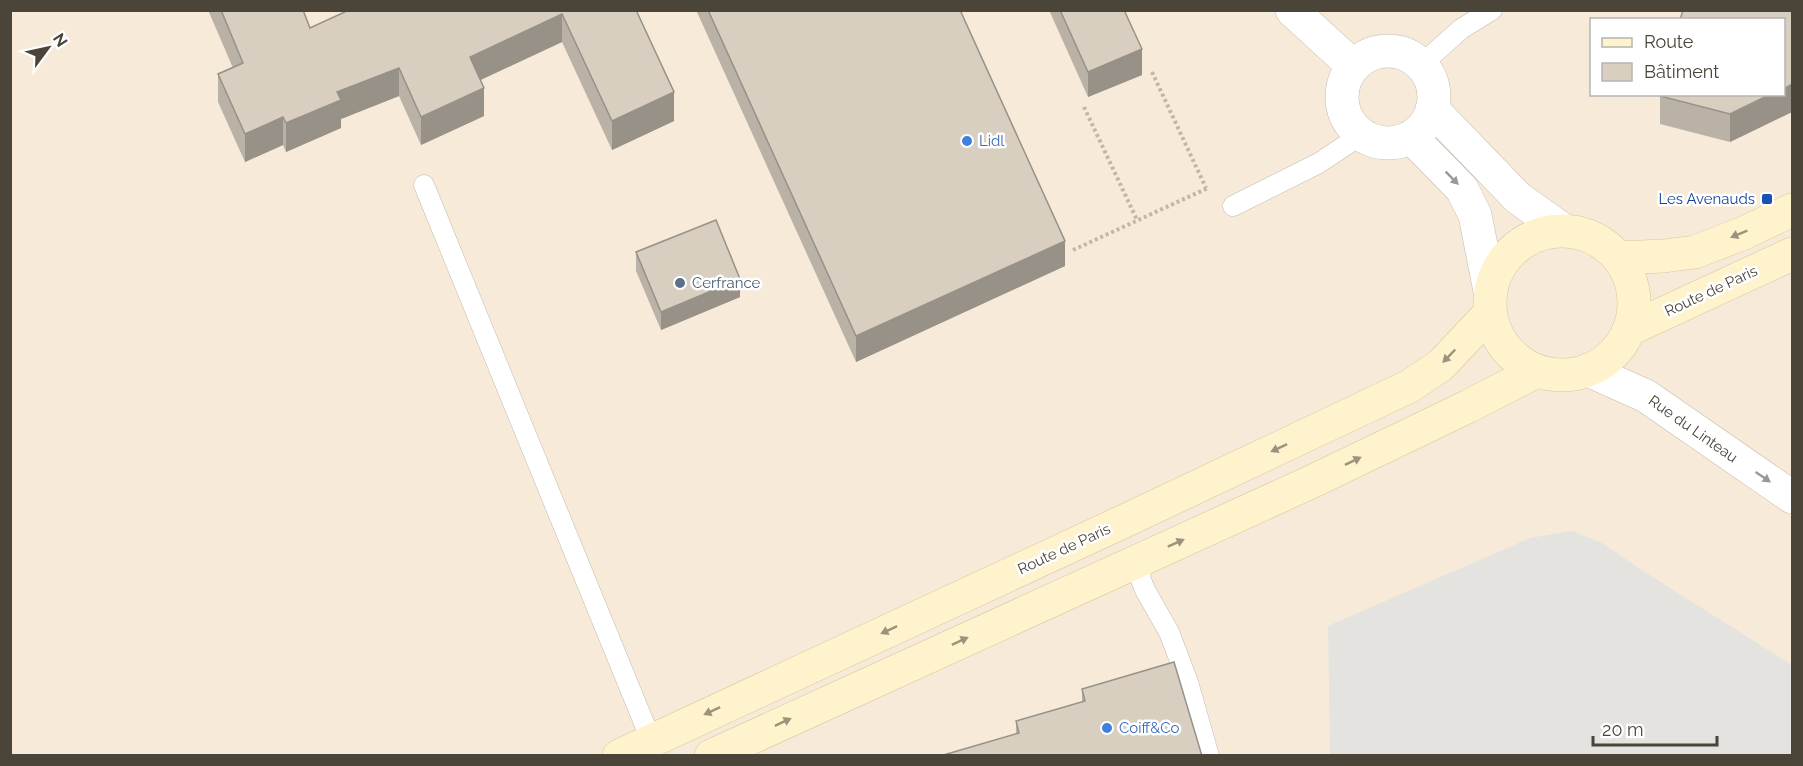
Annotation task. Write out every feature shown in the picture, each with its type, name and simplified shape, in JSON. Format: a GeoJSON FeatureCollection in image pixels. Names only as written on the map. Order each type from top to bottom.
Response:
{"type":"FeatureCollection","features":[{"type":"Feature","properties":{"kind":"main road"},"geometry":{"type":"LineString","coordinates":[[1619,258],[1695,252],[1744,233],[1792,210]]}},
{"type":"Feature","properties":{"kind":"main road"},"geometry":{"type":"LineString","coordinates":[[1563,230],[1594,238],[1619,258],[1630,280],[1634,304],[1629,329],[1619,346],[1606,360],[1588,370],[1572,375],[1554,374],[1537,371],[1520,362],[1506,348],[1495,332],[1490,302],[1496,271],[1507,254],[1523,240],[1542,232],[1563,230]]}},
{"type":"Feature","properties":{"kind":"main road","name":"Route de Paris"},"geometry":{"type":"LineString","coordinates":[[1629,329],[1792,254]]}},
{"type":"Feature","properties":{"kind":"main road","name":"Route de Paris"},"geometry":{"type":"LineString","coordinates":[[619,756],[1410,386],[1441,365],[1490,302]]}},
{"type":"Feature","properties":{"kind":"main road"},"geometry":{"type":"LineString","coordinates":[[732,751],[1142,558],[1321,477],[1537,371]]}},
{"type":"Feature","properties":{"kind":"street"},"geometry":{"type":"LineString","coordinates":[[1292,10],[1353,66]]}},
{"type":"Feature","properties":{"kind":"street"},"geometry":{"type":"LineString","coordinates":[[1310,10],[1328,42]]}},
{"type":"Feature","properties":{"kind":"street"},"geometry":{"type":"LineString","coordinates":[[1395,51],[1421,65],[1430,78],[1434,93],[1428,120],[1411,137],[1399,142],[1386,143],[1361,135],[1343,110],[1342,94],[1345,79],[1353,66],[1365,57],[1379,52],[1395,51]]}},
{"type":"Feature","properties":{"kind":"street"},"geometry":{"type":"LineString","coordinates":[[1432,109],[1518,198],[1563,230]]}},
{"type":"Feature","properties":{"kind":"street"},"geometry":{"type":"LineString","coordinates":[[1411,137],[1462,189],[1475,215],[1490,302]]}},
{"type":"Feature","properties":{"kind":"street","name":"Rue du Linteau"},"geometry":{"type":"LineString","coordinates":[[1588,370],[1646,396],[1792,497]]}},
{"type":"Feature","properties":{"kind":"lane"},"geometry":{"type":"LineString","coordinates":[[1421,65],[1461,29],[1492,10]]}},
{"type":"Feature","properties":{"kind":"lane"},"geometry":{"type":"LineString","coordinates":[[1233,206],[1318,163],[1361,135]]}},
{"type":"Feature","properties":{"kind":"lane"},"geometry":{"type":"LineString","coordinates":[[424,185],[651,740]]}},
{"type":"Feature","properties":{"kind":"lane"},"geometry":{"type":"LineString","coordinates":[[1142,558],[1140,576],[1145,590],[1169,632],[1188,682],[1209,756]]}},
{"type":"Feature","properties":{"kind":"path"},"geometry":{"type":"LineString","coordinates":[[1152,72],[1206,188]]}},
{"type":"Feature","properties":{"kind":"path"},"geometry":{"type":"LineString","coordinates":[[1084,107],[1137,220]]}},
{"type":"Feature","properties":{"kind":"path"},"geometry":{"type":"LineString","coordinates":[[1073,250],[1214,185]]}},
{"type":"Feature","properties":{"kind":"shaded area"},"geometry":{"type":"Polygon","coordinates":[[[11,11],[1792,11],[1792,755],[11,755],[11,11]]]}},
{"type":"Feature","properties":{"kind":"shaded area"},"geometry":{"type":"Polygon","coordinates":[[[1572,531],[1602,543],[1792,665],[1792,755],[1330,755],[1328,626],[1530,538],[1572,531]]]}},
{"type":"Feature","properties":{"kind":"building"},"geometry":{"type":"Polygon","coordinates":[[[221,10],[303,10],[310,28],[349,10],[636,10],[674,92],[612,121],[562,14],[470,57],[484,88],[421,117],[399,68],[337,92],[341,100],[286,123],[283,117],[245,134],[218,74],[243,63],[221,10]]]}},
{"type":"Feature","properties":{"kind":"building"},"geometry":{"type":"Polygon","coordinates":[[[708,10],[960,10],[1065,241],[856,336],[708,10]]]}},
{"type":"Feature","properties":{"kind":"building"},"geometry":{"type":"Polygon","coordinates":[[[1060,10],[1124,10],[1142,49],[1088,72],[1060,10]]]}},
{"type":"Feature","properties":{"kind":"building"},"geometry":{"type":"Polygon","coordinates":[[[1683,10],[1792,10],[1792,84],[1785,88],[1785,18],[1681,18],[1683,10]]]}},
{"type":"Feature","properties":{"kind":"building"},"geometry":{"type":"Polygon","coordinates":[[[1660,96],[1767,96],[1730,114],[1660,96]]]}},
{"type":"Feature","properties":{"kind":"building"},"geometry":{"type":"Polygon","coordinates":[[[716,220],[740,279],[661,312],[636,252],[716,220]]]}},
{"type":"Feature","properties":{"kind":"building"},"geometry":{"type":"Polygon","coordinates":[[[1174,662],[1202,756],[940,756],[1019,733],[1016,721],[1085,701],[1082,689],[1174,662]]]}},
{"type":"Feature","properties":{"kind":"place","name":"Lidl"},"geometry":{"type":"Point","coordinates":[967,141]}},
{"type":"Feature","properties":{"kind":"place","name":"Les Avenauds"},"geometry":{"type":"Point","coordinates":[1767,199]}},
{"type":"Feature","properties":{"kind":"place","name":"Cerfrance"},"geometry":{"type":"Point","coordinates":[680,283]}},
{"type":"Feature","properties":{"kind":"place","name":"Coiff&Co"},"geometry":{"type":"Point","coordinates":[1107,728]}}]}
